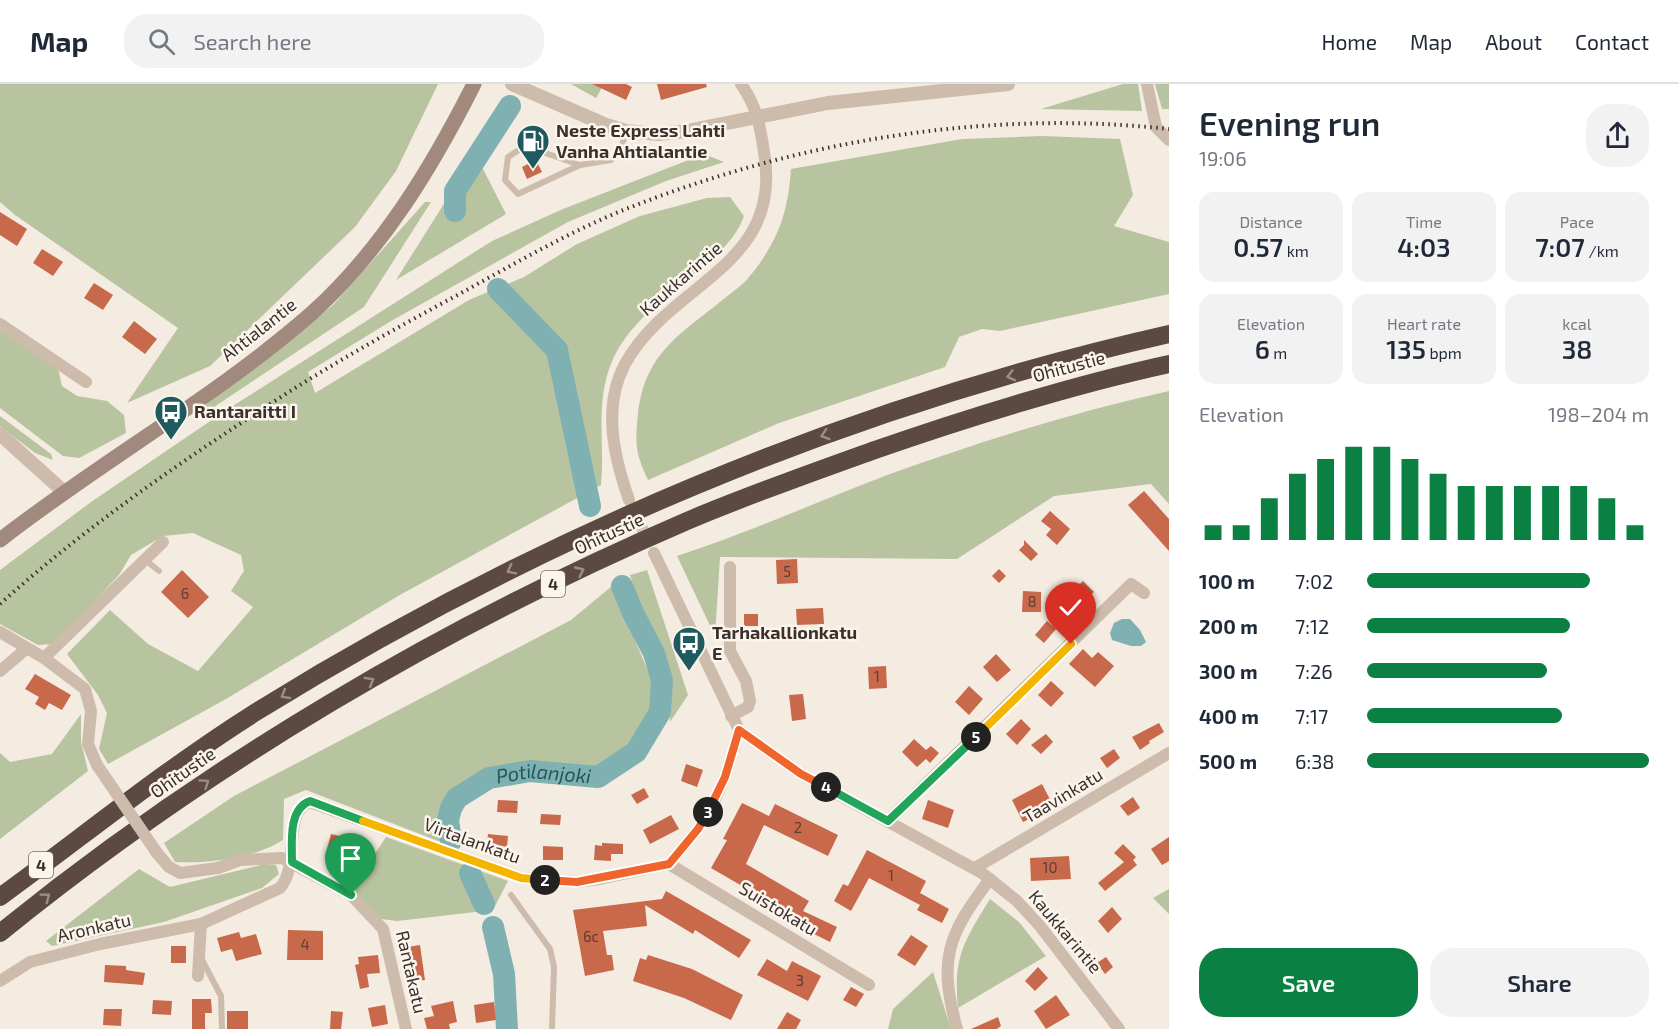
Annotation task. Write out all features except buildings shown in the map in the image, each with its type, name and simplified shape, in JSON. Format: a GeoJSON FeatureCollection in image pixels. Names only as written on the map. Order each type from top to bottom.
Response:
{"type":"FeatureCollection","features":[{"type":"Feature","properties":{"kind":"highway","name":"Ohitustie"},"geometry":{"type":"LineString","coordinates":[[0,897],[82,833],[253,714],[392,630],[541,554],[685,490],[815,438],[967,388],[1169,334]]}},
{"type":"Feature","properties":{"kind":"highway","name":"Ohitustie"},"geometry":{"type":"LineString","coordinates":[[0,933],[99,856],[268,740],[405,661],[551,585],[688,520],[978,414],[1169,364]]}},
{"type":"Feature","properties":{"kind":"main road","name":"Ahtialantie"},"geometry":{"type":"LineString","coordinates":[[0,540],[63,491],[247,365],[313,312],[367,255],[420,183],[474,84]]}},
{"type":"Feature","properties":{"kind":"street"},"geometry":{"type":"LineString","coordinates":[[512,84],[566,109],[627,131],[658,134],[828,103],[1008,84]]}},
{"type":"Feature","properties":{"kind":"street","name":"Kaukkarintie"},"geometry":{"type":"LineString","coordinates":[[629,500],[616,464],[612,430],[614,398],[624,366],[644,336],[672,307],[741,251],[756,230],[766,193],[766,162],[754,103],[741,84]]}},
{"type":"Feature","properties":{"kind":"street"},"geometry":{"type":"LineString","coordinates":[[1147,84],[1156,127],[1169,140]]}},
{"type":"Feature","properties":{"kind":"street"},"geometry":{"type":"LineString","coordinates":[[0,324],[86,382]]}},
{"type":"Feature","properties":{"kind":"street"},"geometry":{"type":"LineString","coordinates":[[0,434],[63,491]]}},
{"type":"Feature","properties":{"kind":"street"},"geometry":{"type":"LineString","coordinates":[[44,658],[144,558],[163,542]]}},
{"type":"Feature","properties":{"kind":"street","name":"Kaukkarintie"},"geometry":{"type":"LineString","coordinates":[[654,553],[739,730],[801,774],[975,868],[1017,900],[1040,926],[1119,1029]]}},
{"type":"Feature","properties":{"kind":"street"},"geometry":{"type":"LineString","coordinates":[[730,567],[730,651],[746,681],[750,701],[748,707],[732,716]]}},
{"type":"Feature","properties":{"kind":"street"},"geometry":{"type":"LineString","coordinates":[[888,821],[1131,584],[1144,593]]}},
{"type":"Feature","properties":{"kind":"street"},"geometry":{"type":"LineString","coordinates":[[0,632],[44,658],[85,689],[91,711],[88,744],[97,765],[169,867],[180,873],[194,873],[249,859],[282,858],[292,862]]}},
{"type":"Feature","properties":{"kind":"street"},"geometry":{"type":"LineString","coordinates":[[0,671],[26,649]]}},
{"type":"Feature","properties":{"kind":"street"},"geometry":{"type":"LineString","coordinates":[[669,864],[698,829],[716,797],[725,777],[739,730]]}},
{"type":"Feature","properties":{"kind":"street","name":"Taavinkatu"},"geometry":{"type":"LineString","coordinates":[[975,868],[1169,753]]}},
{"type":"Feature","properties":{"kind":"street","name":"Virtalankatu"},"geometry":{"type":"LineString","coordinates":[[297,811],[302,804],[310,801],[521,878],[577,882],[669,864]]}},
{"type":"Feature","properties":{"kind":"street","name":"Aronkatu"},"geometry":{"type":"LineString","coordinates":[[0,981],[30,962],[100,944],[201,924],[280,888],[285,882],[292,862],[293,830],[297,811]]}},
{"type":"Feature","properties":{"kind":"street","name":"Rantakatu"},"geometry":{"type":"LineString","coordinates":[[292,862],[351,895],[383,928],[406,1029]]}},
{"type":"Feature","properties":{"kind":"street","name":"Suistokatu"},"geometry":{"type":"LineString","coordinates":[[669,864],[869,985]]}},
{"type":"Feature","properties":{"kind":"street"},"geometry":{"type":"LineString","coordinates":[[957,1029],[948,986],[947,961],[960,925],[990,879]]}},
{"type":"Feature","properties":{"kind":"street"},"geometry":{"type":"LineString","coordinates":[[198,976],[201,924]]}},
{"type":"Feature","properties":{"kind":"lane"},"geometry":{"type":"LineString","coordinates":[[580,165],[525,146],[508,157],[506,180],[518,194],[580,165],[611,160],[621,148],[627,131]]}},
{"type":"Feature","properties":{"kind":"lane"},"geometry":{"type":"LineString","coordinates":[[144,558],[159,572]]}},
{"type":"Feature","properties":{"kind":"lane"},"geometry":{"type":"LineString","coordinates":[[511,895],[550,950],[554,968],[552,1029]]}},
{"type":"Feature","properties":{"kind":"lane"},"geometry":{"type":"LineString","coordinates":[[199,955],[221,996],[222,1029]]}},
{"type":"Feature","properties":{"kind":"green space"},"geometry":{"type":"Polygon","coordinates":[[[0,84],[438,84],[396,171],[355,227],[210,366],[127,403],[178,328],[15,215],[0,202],[0,84]]]}},
{"type":"Feature","properties":{"kind":"green space"},"geometry":{"type":"Polygon","coordinates":[[[571,84],[604,84],[596,98],[571,84]]]}},
{"type":"Feature","properties":{"kind":"green space"},"geometry":{"type":"Polygon","coordinates":[[[1123,84],[1138,84],[1142,111],[1041,109],[1123,84]]]}},
{"type":"Feature","properties":{"kind":"green space"},"geometry":{"type":"Polygon","coordinates":[[[1155,84],[1169,84],[1169,109],[1162,109],[1155,84]]]}},
{"type":"Feature","properties":{"kind":"green space"},"geometry":{"type":"Polygon","coordinates":[[[1042,136],[1120,139],[1133,195],[1114,226],[1169,242],[1169,294],[1000,331],[982,329],[959,337],[945,367],[779,423],[648,480],[638,455],[636,441],[638,414],[648,375],[657,360],[680,334],[744,283],[759,264],[780,226],[790,185],[791,169],[962,139],[1042,136]]]}},
{"type":"Feature","properties":{"kind":"green space"},"geometry":{"type":"Polygon","coordinates":[[[704,154],[724,162],[666,181],[568,222],[391,321],[308,372],[315,393],[469,300],[524,277],[577,244],[640,216],[707,198],[730,197],[744,216],[734,235],[701,269],[640,321],[623,341],[611,364],[603,394],[601,485],[398,596],[226,699],[108,764],[99,749],[107,713],[98,695],[67,654],[110,610],[148,644],[198,671],[253,607],[231,591],[244,571],[241,555],[193,533],[163,536],[131,555],[119,575],[54,644],[38,645],[0,624],[0,570],[91,502],[228,409],[492,241],[563,209],[704,154]]]}},
{"type":"Feature","properties":{"kind":"green space"},"geometry":{"type":"Polygon","coordinates":[[[481,165],[506,214],[396,280],[447,199],[481,165]]]}},
{"type":"Feature","properties":{"kind":"green space"},"geometry":{"type":"Polygon","coordinates":[[[425,202],[431,202],[364,307],[202,415],[199,410],[333,305],[425,202]]]}},
{"type":"Feature","properties":{"kind":"green space"},"geometry":{"type":"Polygon","coordinates":[[[0,328],[58,368],[62,386],[77,396],[107,401],[124,415],[126,433],[79,458],[63,456],[0,408],[0,328]]]}},
{"type":"Feature","properties":{"kind":"green space"},"geometry":{"type":"Polygon","coordinates":[[[1169,391],[1169,504],[1151,484],[1054,496],[957,559],[720,557],[715,636],[677,556],[758,527],[890,474],[959,450],[1063,418],[1169,391]]]}},
{"type":"Feature","properties":{"kind":"green space"},"geometry":{"type":"Polygon","coordinates":[[[0,416],[51,454],[53,460],[35,453],[0,426],[0,416]]]}},
{"type":"Feature","properties":{"kind":"green space"},"geometry":{"type":"Polygon","coordinates":[[[647,570],[688,695],[670,722],[669,668],[641,609],[630,575],[647,570]]]}},
{"type":"Feature","properties":{"kind":"green space"},"geometry":{"type":"Polygon","coordinates":[[[612,586],[654,685],[651,711],[630,744],[592,768],[527,761],[485,773],[441,805],[446,844],[306,790],[284,799],[283,840],[245,855],[201,862],[175,862],[164,843],[234,796],[571,620],[612,586]]]}},
{"type":"Feature","properties":{"kind":"green space"},"geometry":{"type":"Polygon","coordinates":[[[81,714],[81,742],[88,771],[0,839],[0,753],[10,762],[52,754],[81,714]]]}},
{"type":"Feature","properties":{"kind":"green space"},"geometry":{"type":"Polygon","coordinates":[[[386,837],[508,881],[493,910],[397,921],[381,919],[352,889],[386,837]]]}},
{"type":"Feature","properties":{"kind":"green space"},"geometry":{"type":"Polygon","coordinates":[[[265,864],[276,865],[279,874],[262,888],[164,922],[52,946],[46,941],[139,869],[170,887],[265,864]]]}},
{"type":"Feature","properties":{"kind":"green space"},"geometry":{"type":"Polygon","coordinates":[[[1169,889],[1169,914],[1153,898],[1169,889]]]}},
{"type":"Feature","properties":{"kind":"green space"},"geometry":{"type":"Polygon","coordinates":[[[990,899],[1019,922],[1046,956],[958,1008],[957,975],[962,950],[990,899]]]}},
{"type":"Feature","properties":{"kind":"green space"},"geometry":{"type":"Polygon","coordinates":[[[933,972],[951,1029],[888,1029],[893,1009],[933,972]]]}},
{"type":"Feature","properties":{"kind":"water"},"geometry":{"type":"Polygon","coordinates":[[[1122,619],[1130,619],[1140,630],[1146,642],[1141,646],[1131,646],[1112,640],[1110,633],[1114,623],[1122,619]]]}},
{"type":"Feature","properties":{"kind":"waterway","name":"Potilanjoki"},"geometry":{"type":"LineString","coordinates":[[455,211],[455,191],[510,106]]}},
{"type":"Feature","properties":{"kind":"waterway","name":"Potilanjoki"},"geometry":{"type":"LineString","coordinates":[[498,289],[557,350],[590,506]]}},
{"type":"Feature","properties":{"kind":"waterway","name":"Potilanjoki"},"geometry":{"type":"LineString","coordinates":[[451,841],[448,820],[457,798],[489,778],[530,771],[598,777],[636,752],[660,712],[662,680],[654,653],[622,586]]}},
{"type":"Feature","properties":{"kind":"waterway","name":"Potilanjoki"},"geometry":{"type":"LineString","coordinates":[[470,873],[484,904]]}},
{"type":"Feature","properties":{"kind":"waterway","name":"Potilanjoki"},"geometry":{"type":"LineString","coordinates":[[493,927],[504,974],[507,1029]]}},
{"type":"Feature","properties":{"kind":"tunnel"},"geometry":{"type":"LineString","coordinates":[[632,507],[650,545]]}},
{"type":"Feature","properties":{"kind":"railway"},"geometry":{"type":"LineString","coordinates":[[0,604],[94,526],[193,455],[284,395],[379,338],[516,263],[626,209],[691,185],[757,165],[893,136],[961,128],[1031,124],[1100,124],[1169,129]]}},
{"type":"Feature","properties":{"kind":"place","name":"Neste Express Lahti Vanha Ahtialantie"},"geometry":{"type":"Point","coordinates":[533,170]}},
{"type":"Feature","properties":{"kind":"place","name":"Rantaraitti I"},"geometry":{"type":"Point","coordinates":[171,441]}},
{"type":"Feature","properties":{"kind":"place","name":"Tarhakallionkatu E"},"geometry":{"type":"Point","coordinates":[689,672]}},
{"type":"Feature","properties":{"kind":"route"},"geometry":{"type":"LineString","coordinates":[[351,895],[292,862],[293,830],[297,811],[302,804],[310,801],[521,878],[577,882],[600,879],[669,864],[698,829],[716,797],[725,777],[739,730],[801,774],[888,821],[1071,644]]}}]}
